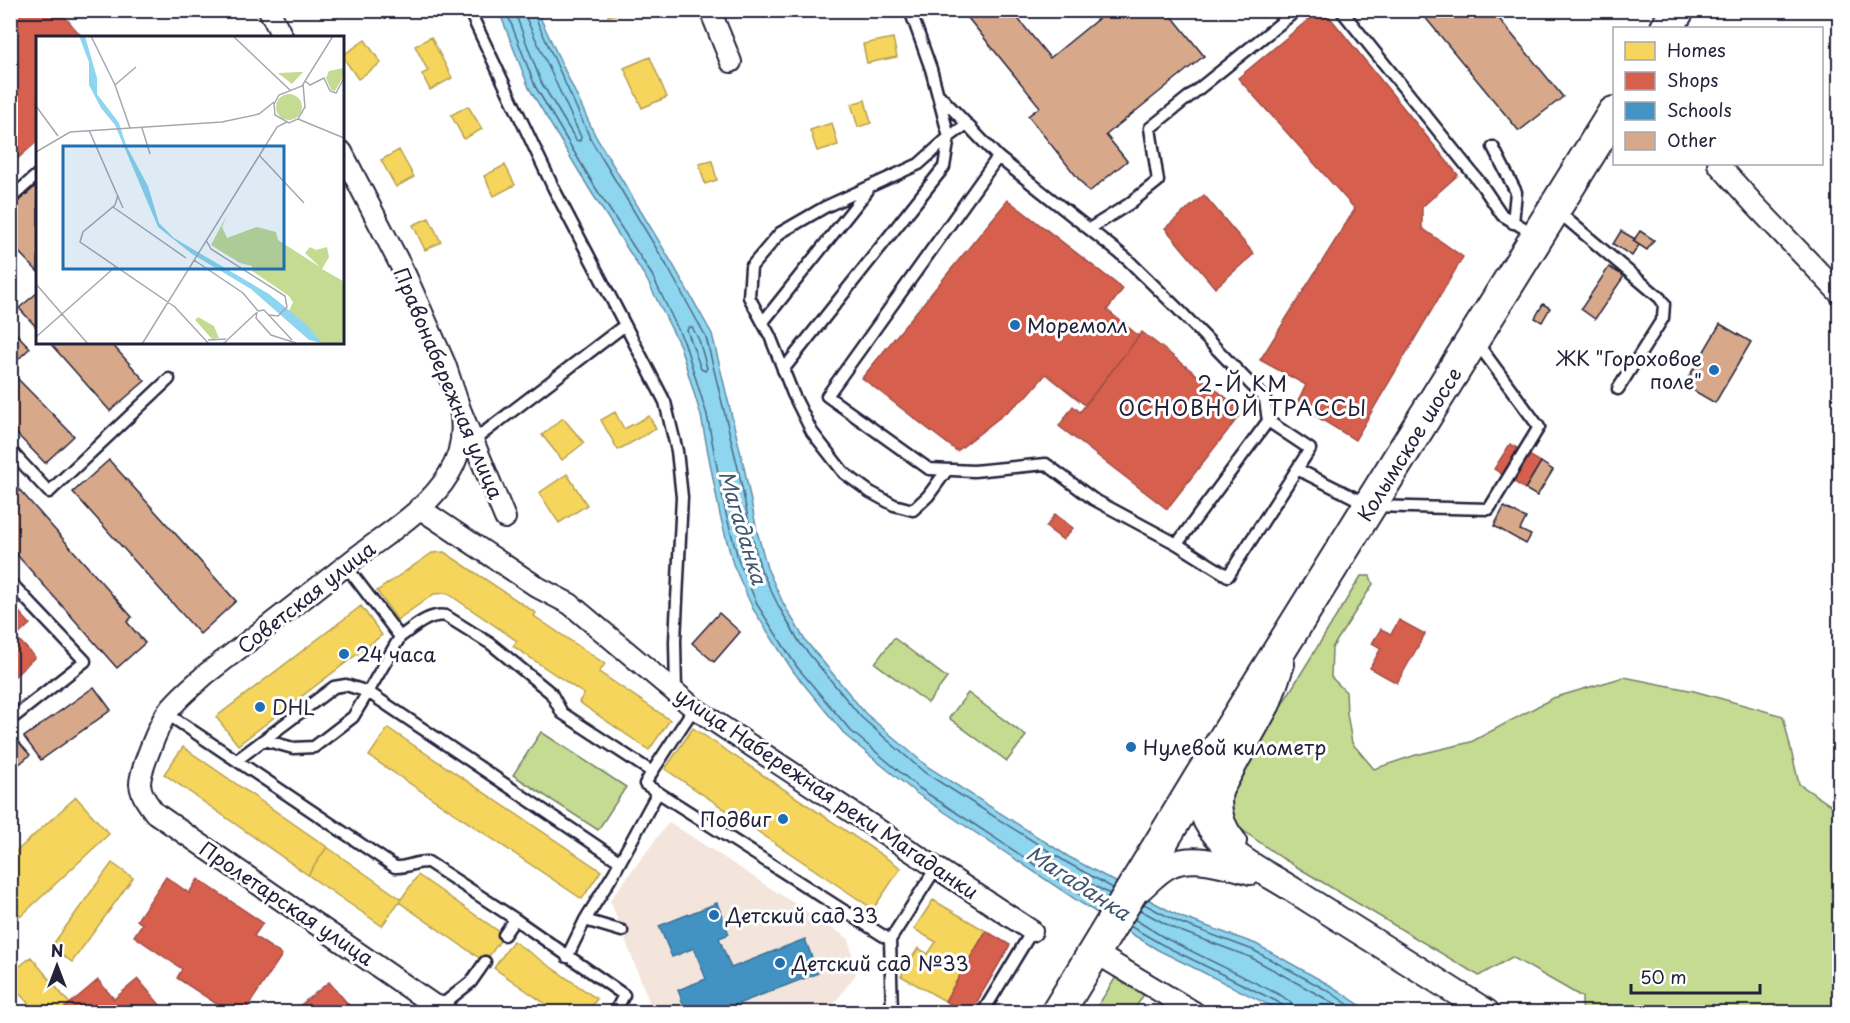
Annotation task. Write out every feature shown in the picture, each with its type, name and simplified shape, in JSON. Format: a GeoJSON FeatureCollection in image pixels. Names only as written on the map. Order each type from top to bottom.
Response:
{"type":"FeatureCollection","features":[{"type":"Feature","properties":{"kind":"main road"},"geometry":{"type":"LineString","coordinates":[[1667,27],[1678,10]]}},
{"type":"Feature","properties":{"kind":"main road","name":"Колымское шоссе"},"geometry":{"type":"LineString","coordinates":[[1058,1012],[1122,906],[1155,867],[1202,775],[1474,338],[1525,229],[1555,210],[1613,115]]}},
{"type":"Feature","properties":{"kind":"street"},"geometry":{"type":"LineString","coordinates":[[269,10],[282,36]]}},
{"type":"Feature","properties":{"kind":"street"},"geometry":{"type":"LineString","coordinates":[[710,10],[731,62]]}},
{"type":"Feature","properties":{"kind":"street","name":"Правонабережная улица"},"geometry":{"type":"LineString","coordinates":[[344,156],[406,276],[445,364],[460,409],[505,518]]}},
{"type":"Feature","properties":{"kind":"street"},"geometry":{"type":"LineString","coordinates":[[1719,165],[1839,294]]}},
{"type":"Feature","properties":{"kind":"street","name":"Советская улица"},"geometry":{"type":"LineString","coordinates":[[140,784],[143,768],[166,713],[206,674],[346,566],[419,508],[439,489],[458,457],[463,432],[460,409]]}},
{"type":"Feature","properties":{"kind":"street","name":"улица Набережная реки Магаданки"},"geometry":{"type":"LineString","coordinates":[[419,508],[539,588],[570,604],[694,708],[1032,931]]}},
{"type":"Feature","properties":{"kind":"street"},"geometry":{"type":"LineString","coordinates":[[1276,879],[1232,839],[1221,819],[1219,799],[1222,784],[1268,704],[1296,624]]}},
{"type":"Feature","properties":{"kind":"street"},"geometry":{"type":"LineString","coordinates":[[1202,775],[1201,806],[1210,829],[1239,857],[1487,1012]]}},
{"type":"Feature","properties":{"kind":"street","name":"Пролетарская улица"},"geometry":{"type":"LineString","coordinates":[[140,784],[144,799],[155,813],[438,1011]]}},
{"type":"Feature","properties":{"kind":"street"},"geometry":{"type":"LineString","coordinates":[[1155,867],[1185,861],[1220,863],[1276,879]]}},
{"type":"Feature","properties":{"kind":"street"},"geometry":{"type":"LineString","coordinates":[[1097,947],[1194,1012]]}},
{"type":"Feature","properties":{"kind":"lane"},"geometry":{"type":"LineString","coordinates":[[469,10],[554,189],[665,402],[677,451],[682,497],[675,641],[676,693]]}},
{"type":"Feature","properties":{"kind":"lane"},"geometry":{"type":"LineString","coordinates":[[783,370],[944,167],[949,137],[939,95],[910,10]]}},
{"type":"Feature","properties":{"kind":"lane"},"geometry":{"type":"LineString","coordinates":[[1089,230],[1158,182],[1150,128],[1297,10]]}},
{"type":"Feature","properties":{"kind":"lane"},"geometry":{"type":"LineString","coordinates":[[1341,10],[1481,184],[1502,215],[1525,229]]}},
{"type":"Feature","properties":{"kind":"lane"},"geometry":{"type":"LineString","coordinates":[[939,95],[998,157],[1134,266],[1265,399],[1268,420],[1177,544]]}},
{"type":"Feature","properties":{"kind":"lane"},"geometry":{"type":"LineString","coordinates":[[947,470],[928,496],[913,510],[894,505],[870,492],[844,472],[812,432],[793,394],[763,322],[749,297],[752,267],[780,233],[825,207],[919,164],[967,124]]}},
{"type":"Feature","properties":{"kind":"lane"},"geometry":{"type":"LineString","coordinates":[[1493,147],[1516,192],[1525,229]]}},
{"type":"Feature","properties":{"kind":"lane"},"geometry":{"type":"LineString","coordinates":[[998,157],[827,396],[929,469],[974,471],[1046,464],[1093,499],[1177,544],[1228,576],[1310,449],[1268,420]]}},
{"type":"Feature","properties":{"kind":"lane"},"geometry":{"type":"LineString","coordinates":[[10,199],[36,176]]}},
{"type":"Feature","properties":{"kind":"lane"},"geometry":{"type":"LineString","coordinates":[[763,322],[870,188]]}},
{"type":"Feature","properties":{"kind":"lane"},"geometry":{"type":"LineString","coordinates":[[1555,210],[1660,298],[1664,304],[1663,318],[1618,389]]}},
{"type":"Feature","properties":{"kind":"lane"},"geometry":{"type":"LineString","coordinates":[[473,441],[625,325]]}},
{"type":"Feature","properties":{"kind":"lane"},"geometry":{"type":"LineString","coordinates":[[1297,469],[1371,506],[1489,509],[1539,427],[1474,338]]}},
{"type":"Feature","properties":{"kind":"lane"},"geometry":{"type":"LineString","coordinates":[[10,450],[49,492],[169,379]]}},
{"type":"Feature","properties":{"kind":"lane"},"geometry":{"type":"LineString","coordinates":[[346,566],[400,637]]}},
{"type":"Feature","properties":{"kind":"lane"},"geometry":{"type":"LineString","coordinates":[[10,582],[85,661],[10,720]]}},
{"type":"Feature","properties":{"kind":"lane"},"geometry":{"type":"LineString","coordinates":[[264,740],[292,748],[314,747],[354,717],[400,637],[438,614],[446,616],[491,644],[551,693],[562,713],[652,772]]}},
{"type":"Feature","properties":{"kind":"lane"},"geometry":{"type":"LineString","coordinates":[[237,760],[334,687],[345,685],[368,692],[619,861]]}},
{"type":"Feature","properties":{"kind":"lane"},"geometry":{"type":"LineString","coordinates":[[694,708],[645,784],[890,940]]}},
{"type":"Feature","properties":{"kind":"lane"},"geometry":{"type":"LineString","coordinates":[[166,713],[395,867],[404,868],[419,861],[428,862],[514,919],[624,995],[615,1012]]}},
{"type":"Feature","properties":{"kind":"lane"},"geometry":{"type":"LineString","coordinates":[[567,957],[585,920],[614,873],[658,792]]}},
{"type":"Feature","properties":{"kind":"lane"},"geometry":{"type":"LineString","coordinates":[[892,1012],[890,940],[936,868]]}},
{"type":"Feature","properties":{"kind":"lane"},"geometry":{"type":"LineString","coordinates":[[504,935],[514,919]]}},
{"type":"Feature","properties":{"kind":"lane"},"geometry":{"type":"LineString","coordinates":[[585,920],[622,931]]}},
{"type":"Feature","properties":{"kind":"lane"},"geometry":{"type":"LineString","coordinates":[[983,1012],[1032,931]]}},
{"type":"Feature","properties":{"kind":"lane"},"geometry":{"type":"LineString","coordinates":[[438,1011],[471,982],[485,962]]}},
{"type":"Feature","properties":{"kind":"shaded area","name":"Детский сад 33"},"geometry":{"type":"Polygon","coordinates":[[[669,822],[849,939],[856,974],[833,1005],[843,1012],[653,1012],[610,900],[669,822]]]}},
{"type":"Feature","properties":{"kind":"green space"},"geometry":{"type":"Polygon","coordinates":[[[1361,576],[1370,576],[1373,584],[1332,648],[1331,677],[1346,692],[1352,743],[1374,769],[1416,755],[1471,742],[1553,698],[1624,677],[1694,691],[1783,716],[1799,784],[1839,811],[1839,1012],[1582,1012],[1582,997],[1512,957],[1479,976],[1282,858],[1235,825],[1225,797],[1361,576]]]}},
{"type":"Feature","properties":{"kind":"green space"},"geometry":{"type":"Polygon","coordinates":[[[894,638],[947,678],[928,703],[875,663],[894,638]]]}},
{"type":"Feature","properties":{"kind":"green space"},"geometry":{"type":"Polygon","coordinates":[[[968,693],[1026,736],[1007,761],[949,718],[968,693]]]}},
{"type":"Feature","properties":{"kind":"green space"},"geometry":{"type":"Polygon","coordinates":[[[541,732],[626,787],[598,830],[513,775],[541,732]]]}},
{"type":"Feature","properties":{"kind":"green space"},"geometry":{"type":"Polygon","coordinates":[[[1121,969],[1149,986],[1133,1012],[1094,1012],[1121,969]]]}},
{"type":"Feature","properties":{"kind":"water","name":"Магаданка"},"geometry":{"type":"Polygon","coordinates":[[[499,11],[537,11],[596,137],[712,334],[767,568],[784,605],[805,640],[865,713],[928,767],[1069,857],[1181,917],[1256,944],[1333,987],[1370,1012],[1283,1012],[1158,950],[1081,903],[916,793],[846,736],[793,671],[753,609],[733,564],[720,515],[701,416],[680,346],[646,278],[529,88],[499,11]]]}},
{"type":"Feature","properties":{"kind":"building: Homes"},"geometry":{"type":"Polygon","coordinates":[[[607,10],[627,10],[627,12],[608,16],[607,10]]]}},
{"type":"Feature","properties":{"kind":"building: Homes"},"geometry":{"type":"Polygon","coordinates":[[[431,37],[452,78],[430,90],[422,74],[428,71],[415,46],[431,37]]]}},
{"type":"Feature","properties":{"kind":"building: Homes"},"geometry":{"type":"Polygon","coordinates":[[[893,38],[897,57],[867,63],[863,44],[893,38]]]}},
{"type":"Feature","properties":{"kind":"building: Homes"},"geometry":{"type":"Polygon","coordinates":[[[365,40],[381,63],[358,79],[344,59],[344,55],[365,40]]]}},
{"type":"Feature","properties":{"kind":"building: Homes"},"geometry":{"type":"Polygon","coordinates":[[[650,57],[667,97],[642,108],[624,68],[650,57]]]}},
{"type":"Feature","properties":{"kind":"building: Homes"},"geometry":{"type":"Polygon","coordinates":[[[865,100],[871,123],[858,127],[851,104],[865,100]]]}},
{"type":"Feature","properties":{"kind":"building: Homes"},"geometry":{"type":"Polygon","coordinates":[[[468,106],[482,129],[464,139],[451,115],[468,106]]]}},
{"type":"Feature","properties":{"kind":"building: Homes"},"geometry":{"type":"Polygon","coordinates":[[[832,123],[838,145],[817,151],[810,130],[832,123]]]}},
{"type":"Feature","properties":{"kind":"building: Homes"},"geometry":{"type":"Polygon","coordinates":[[[399,150],[414,177],[396,187],[381,160],[399,150]]]}},
{"type":"Feature","properties":{"kind":"building: Homes"},"geometry":{"type":"Polygon","coordinates":[[[712,161],[717,180],[705,184],[699,164],[712,161]]]}},
{"type":"Feature","properties":{"kind":"building: Homes"},"geometry":{"type":"Polygon","coordinates":[[[505,165],[515,185],[494,196],[484,176],[505,165]]]}},
{"type":"Feature","properties":{"kind":"building: Homes"},"geometry":{"type":"Polygon","coordinates":[[[429,218],[441,242],[425,250],[413,225],[429,218]]]}},
{"type":"Feature","properties":{"kind":"building: Homes"},"geometry":{"type":"Polygon","coordinates":[[[615,412],[624,429],[649,416],[656,429],[618,450],[601,420],[615,412]]]}},
{"type":"Feature","properties":{"kind":"building: Homes"},"geometry":{"type":"Polygon","coordinates":[[[563,418],[584,443],[562,460],[542,435],[563,418]]]}},
{"type":"Feature","properties":{"kind":"building: Homes"},"geometry":{"type":"Polygon","coordinates":[[[567,474],[587,505],[559,523],[539,493],[567,474]]]}},
{"type":"Feature","properties":{"kind":"building: Homes"},"geometry":{"type":"Polygon","coordinates":[[[444,552],[536,613],[534,616],[605,664],[599,672],[670,720],[649,750],[579,702],[584,694],[513,646],[517,641],[447,593],[434,594],[397,620],[377,591],[432,553],[444,552]]]}},
{"type":"Feature","properties":{"kind":"building: Homes"},"geometry":{"type":"Polygon","coordinates":[[[361,606],[382,635],[238,745],[216,717],[361,606]]]}},
{"type":"Feature","properties":{"kind":"building: Homes"},"geometry":{"type":"Polygon","coordinates":[[[388,728],[601,871],[582,899],[369,756],[388,728]]]}},
{"type":"Feature","properties":{"kind":"building: Homes","name":"Подвиг"},"geometry":{"type":"Polygon","coordinates":[[[693,728],[901,868],[873,909],[665,769],[693,728]]]}},
{"type":"Feature","properties":{"kind":"building: Homes"},"geometry":{"type":"Polygon","coordinates":[[[183,747],[327,847],[308,875],[164,774],[183,747]]]}},
{"type":"Feature","properties":{"kind":"building: Homes"},"geometry":{"type":"Polygon","coordinates":[[[76,797],[109,834],[21,916],[10,905],[10,857],[76,797]]]}},
{"type":"Feature","properties":{"kind":"building: Homes"},"geometry":{"type":"Polygon","coordinates":[[[327,847],[401,899],[382,926],[308,875],[327,847]]]}},
{"type":"Feature","properties":{"kind":"building: Homes"},"geometry":{"type":"Polygon","coordinates":[[[112,863],[133,878],[72,962],[51,947],[112,863]]]}},
{"type":"Feature","properties":{"kind":"building: Homes"},"geometry":{"type":"Polygon","coordinates":[[[418,875],[504,935],[485,962],[399,902],[418,875]]]}},
{"type":"Feature","properties":{"kind":"building: Homes"},"geometry":{"type":"Polygon","coordinates":[[[933,900],[986,931],[945,1001],[901,976],[918,948],[928,954],[936,942],[914,929],[933,900]]]}},
{"type":"Feature","properties":{"kind":"building: Homes"},"geometry":{"type":"Polygon","coordinates":[[[513,941],[597,999],[587,1012],[557,1012],[494,968],[513,941]]]}},
{"type":"Feature","properties":{"kind":"building: Homes"},"geometry":{"type":"Polygon","coordinates":[[[31,957],[70,1004],[60,1012],[36,1012],[10,983],[10,974],[31,957]]]}},
{"type":"Feature","properties":{"kind":"building: Shops"},"geometry":{"type":"Polygon","coordinates":[[[10,10],[59,10],[81,36],[36,36],[36,143],[16,160],[10,154],[10,10]]]}},
{"type":"Feature","properties":{"kind":"building: Shops"},"geometry":{"type":"Polygon","coordinates":[[[1320,10],[1324,10],[1458,175],[1422,207],[1422,228],[1463,257],[1355,440],[1296,404],[1306,385],[1260,360],[1355,209],[1238,78],[1320,10]]]}},
{"type":"Feature","properties":{"kind":"building: Shops"},"geometry":{"type":"Polygon","coordinates":[[[1204,195],[1254,254],[1215,288],[1165,228],[1204,195]]]}},
{"type":"Feature","properties":{"kind":"building: Shops","name":"Моремолл"},"geometry":{"type":"Polygon","coordinates":[[[1008,200],[1123,289],[1107,310],[1139,336],[1085,405],[1046,374],[1027,396],[957,451],[862,378],[1008,200]]]}},
{"type":"Feature","properties":{"kind":"building: Shops"},"geometry":{"type":"Polygon","coordinates":[[[1142,332],[1243,411],[1167,509],[1059,426],[1073,406],[1080,412],[1142,332]]]}},
{"type":"Feature","properties":{"kind":"building: Shops"},"geometry":{"type":"Polygon","coordinates":[[[1510,444],[1541,462],[1525,489],[1494,469],[1510,444]]]}},
{"type":"Feature","properties":{"kind":"building: Shops"},"geometry":{"type":"Polygon","coordinates":[[[1055,514],[1073,528],[1063,540],[1046,527],[1055,514]]]}},
{"type":"Feature","properties":{"kind":"building: Shops"},"geometry":{"type":"Polygon","coordinates":[[[10,602],[30,624],[16,637],[35,657],[14,677],[10,674],[10,602]]]}},
{"type":"Feature","properties":{"kind":"building: Shops"},"geometry":{"type":"Polygon","coordinates":[[[1399,620],[1425,634],[1397,683],[1370,668],[1381,648],[1372,643],[1381,629],[1391,634],[1399,620]]]}},
{"type":"Feature","properties":{"kind":"building: Shops"},"geometry":{"type":"Polygon","coordinates":[[[166,877],[189,893],[198,879],[263,923],[254,936],[282,955],[245,1011],[237,1005],[232,1012],[229,1012],[177,978],[182,969],[134,936],[142,924],[137,920],[166,877]]]}},
{"type":"Feature","properties":{"kind":"building: Shops"},"geometry":{"type":"Polygon","coordinates":[[[986,931],[1010,945],[971,1012],[964,1012],[945,1001],[986,931]]]}},
{"type":"Feature","properties":{"kind":"building: Shops"},"geometry":{"type":"Polygon","coordinates":[[[138,979],[166,1012],[60,1012],[98,980],[114,999],[138,979]]]}},
{"type":"Feature","properties":{"kind":"building: Shops"},"geometry":{"type":"Polygon","coordinates":[[[329,982],[355,1012],[292,1012],[329,982]]]}},
{"type":"Feature","properties":{"kind":"building: Schools","name":"Детский сад №33"},"geometry":{"type":"Polygon","coordinates":[[[717,903],[729,934],[719,938],[731,968],[805,939],[818,973],[717,1012],[686,1012],[678,990],[706,979],[694,948],[672,957],[659,926],[717,903]]]}},
{"type":"Feature","properties":{"kind":"building: Other"},"geometry":{"type":"Polygon","coordinates":[[[977,10],[1011,10],[1050,58],[1109,10],[1167,10],[1204,56],[1106,135],[1127,161],[1089,192],[1028,116],[1040,107],[968,18],[977,10]]]}},
{"type":"Feature","properties":{"kind":"building: Other"},"geometry":{"type":"Polygon","coordinates":[[[1419,10],[1492,10],[1563,97],[1519,131],[1419,10]]]}},
{"type":"Feature","properties":{"kind":"building: Other"},"geometry":{"type":"Polygon","coordinates":[[[36,186],[36,270],[10,243],[10,209],[36,186]]]}},
{"type":"Feature","properties":{"kind":"building: Other"},"geometry":{"type":"Polygon","coordinates":[[[1621,231],[1635,239],[1633,241],[1639,245],[1632,256],[1613,244],[1621,231]]]}},
{"type":"Feature","properties":{"kind":"building: Other"},"geometry":{"type":"Polygon","coordinates":[[[1640,231],[1654,240],[1647,250],[1633,241],[1640,231]]]}},
{"type":"Feature","properties":{"kind":"building: Other"},"geometry":{"type":"Polygon","coordinates":[[[1609,267],[1624,276],[1595,319],[1581,309],[1609,267]]]}},
{"type":"Feature","properties":{"kind":"building: Other"},"geometry":{"type":"Polygon","coordinates":[[[10,294],[18,302],[10,309],[10,294]]]}},
{"type":"Feature","properties":{"kind":"building: Other"},"geometry":{"type":"Polygon","coordinates":[[[36,294],[36,327],[19,308],[36,294]]]}},
{"type":"Feature","properties":{"kind":"building: Other"},"geometry":{"type":"Polygon","coordinates":[[[1543,304],[1550,308],[1542,322],[1535,318],[1543,304]]]}},
{"type":"Feature","properties":{"kind":"building: Other","name":"ЖК \"Гороховое поле\""},"geometry":{"type":"Polygon","coordinates":[[[1720,324],[1751,342],[1715,403],[1684,385],[1720,324]]]}},
{"type":"Feature","properties":{"kind":"building: Other"},"geometry":{"type":"Polygon","coordinates":[[[10,327],[30,348],[10,367],[10,327]]]}},
{"type":"Feature","properties":{"kind":"building: Other"},"geometry":{"type":"Polygon","coordinates":[[[51,344],[112,344],[145,381],[110,411],[51,344]]]}},
{"type":"Feature","properties":{"kind":"building: Other"},"geometry":{"type":"Polygon","coordinates":[[[10,371],[74,436],[45,463],[10,427],[10,371]]]}},
{"type":"Feature","properties":{"kind":"building: Other"},"geometry":{"type":"Polygon","coordinates":[[[109,460],[236,601],[200,634],[73,492],[109,460]]]}},
{"type":"Feature","properties":{"kind":"building: Other"},"geometry":{"type":"Polygon","coordinates":[[[1541,462],[1553,470],[1537,496],[1525,489],[1541,462]]]}},
{"type":"Feature","properties":{"kind":"building: Other"},"geometry":{"type":"Polygon","coordinates":[[[10,479],[132,617],[127,622],[145,643],[117,668],[10,547],[10,479]]]}},
{"type":"Feature","properties":{"kind":"building: Other"},"geometry":{"type":"Polygon","coordinates":[[[1504,507],[1526,518],[1520,530],[1531,535],[1526,544],[1494,526],[1504,507]]]}},
{"type":"Feature","properties":{"kind":"building: Other"},"geometry":{"type":"Polygon","coordinates":[[[719,613],[740,632],[714,662],[692,643],[719,613]]]}},
{"type":"Feature","properties":{"kind":"building: Other"},"geometry":{"type":"Polygon","coordinates":[[[94,687],[111,710],[41,760],[24,737],[94,687]]]}},
{"type":"Feature","properties":{"kind":"building: Other"},"geometry":{"type":"Polygon","coordinates":[[[10,732],[30,755],[10,772],[10,732]]]}},
{"type":"Feature","properties":{"kind":"place","name":"Моремолл"},"geometry":{"type":"Point","coordinates":[1015,325]}},
{"type":"Feature","properties":{"kind":"place","name":"ЖК \"Гороховое поле\""},"geometry":{"type":"Point","coordinates":[1714,370]}},
{"type":"Feature","properties":{"kind":"place","name":"24 часа"},"geometry":{"type":"Point","coordinates":[344,654]}},
{"type":"Feature","properties":{"kind":"place","name":"DHL"},"geometry":{"type":"Point","coordinates":[260,707]}},
{"type":"Feature","properties":{"kind":"place","name":"Нулевой километр"},"geometry":{"type":"Point","coordinates":[1131,747]}},
{"type":"Feature","properties":{"kind":"place","name":"Подвиг"},"geometry":{"type":"Point","coordinates":[783,819]}},
{"type":"Feature","properties":{"kind":"place","name":"Детский сад 33"},"geometry":{"type":"Point","coordinates":[714,915]}},
{"type":"Feature","properties":{"kind":"place","name":"Детский сад №33"},"geometry":{"type":"Point","coordinates":[780,963]}},
{"type":"Feature","properties":{"kind":"district","name":"2-Й КМ ОСНОВНОЙ ТРАССЫ"},"geometry":{"type":"Point","coordinates":[1243,395]}}]}
